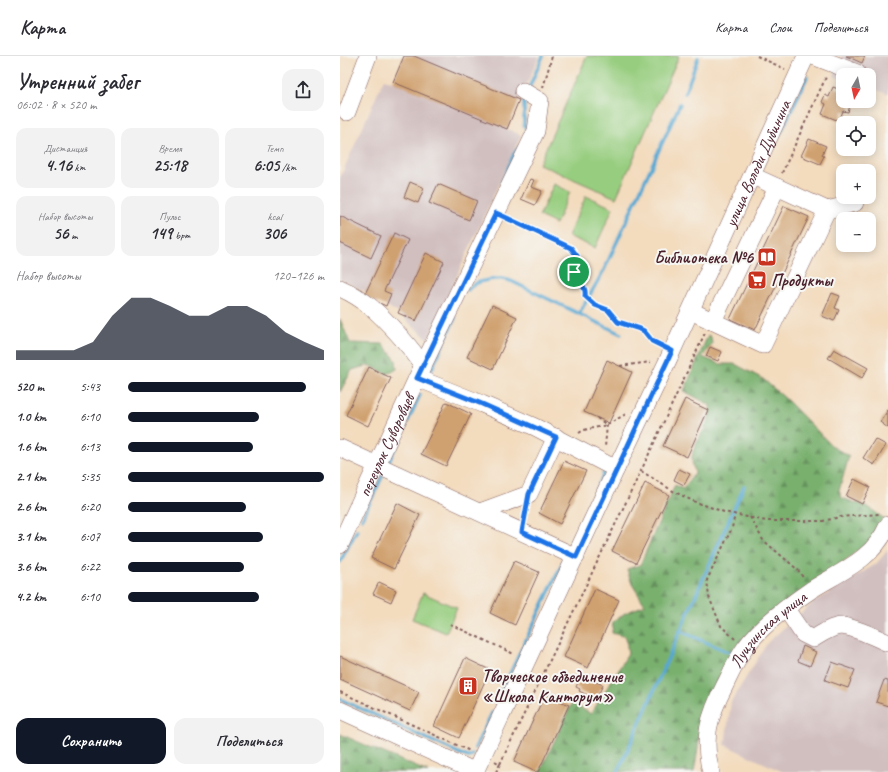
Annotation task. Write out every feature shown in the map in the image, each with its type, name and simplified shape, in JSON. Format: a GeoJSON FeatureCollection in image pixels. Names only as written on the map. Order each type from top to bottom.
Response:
{"type":"FeatureCollection","features":[{"type":"Feature","properties":{"kind":"street"},"geometry":{"type":"LineString","coordinates":[[347,112],[368,56]]}},
{"type":"Feature","properties":{"kind":"street","name":"улица Володи Дубинина"},"geometry":{"type":"LineString","coordinates":[[476,772],[482,756],[576,557],[610,465],[646,406],[670,356],[806,56]]}},
{"type":"Feature","properties":{"kind":"street"},"geometry":{"type":"LineString","coordinates":[[813,56],[844,68]]}},
{"type":"Feature","properties":{"kind":"street"},"geometry":{"type":"LineString","coordinates":[[523,91],[540,101]]}},
{"type":"Feature","properties":{"kind":"street","name":"переулок Суворовцев"},"geometry":{"type":"LineString","coordinates":[[340,545],[420,372],[536,131],[540,101]]}},
{"type":"Feature","properties":{"kind":"street"},"geometry":{"type":"LineString","coordinates":[[752,176],[827,210],[851,204]]}},
{"type":"Feature","properties":{"kind":"street"},"geometry":{"type":"LineString","coordinates":[[711,321],[714,319],[777,187]]}},
{"type":"Feature","properties":{"kind":"street"},"geometry":{"type":"LineString","coordinates":[[690,311],[763,345],[827,210]]}},
{"type":"Feature","properties":{"kind":"street"},"geometry":{"type":"LineString","coordinates":[[720,244],[744,255]]}},
{"type":"Feature","properties":{"kind":"street"},"geometry":{"type":"LineString","coordinates":[[340,288],[352,293],[379,313],[416,355],[420,372],[482,404],[610,465]]}},
{"type":"Feature","properties":{"kind":"street"},"geometry":{"type":"LineString","coordinates":[[480,512],[529,494],[560,440]]}},
{"type":"Feature","properties":{"kind":"street"},"geometry":{"type":"LineString","coordinates":[[340,448],[576,557]]}},
{"type":"Feature","properties":{"kind":"street","name":"Луизинская улица"},"geometry":{"type":"LineString","coordinates":[[711,772],[706,740],[710,721],[716,703],[745,648],[759,632],[786,609],[811,590],[846,570],[867,555],[884,534],[884,519]]}},
{"type":"Feature","properties":{"kind":"street"},"geometry":{"type":"LineString","coordinates":[[786,609],[803,634],[813,638],[826,630],[841,626],[861,631],[888,643]]}},
{"type":"Feature","properties":{"kind":"street"},"geometry":{"type":"LineString","coordinates":[[340,710],[476,772]]}},
{"type":"Feature","properties":{"kind":"path"},"geometry":{"type":"LineString","coordinates":[[540,101],[552,56]]}},
{"type":"Feature","properties":{"kind":"path"},"geometry":{"type":"LineString","coordinates":[[757,56],[798,74]]}},
{"type":"Feature","properties":{"kind":"path"},"geometry":{"type":"LineString","coordinates":[[777,187],[832,64]]}},
{"type":"Feature","properties":{"kind":"path"},"geometry":{"type":"LineString","coordinates":[[496,213],[571,248],[577,256],[574,275],[584,286],[586,291],[585,296],[595,305],[608,310],[618,322],[644,331],[652,341],[670,356]]}},
{"type":"Feature","properties":{"kind":"path"},"geometry":{"type":"LineString","coordinates":[[497,772],[711,321]]}},
{"type":"Feature","properties":{"kind":"path"},"geometry":{"type":"LineString","coordinates":[[620,366],[670,356]]}},
{"type":"Feature","properties":{"kind":"path"},"geometry":{"type":"LineString","coordinates":[[560,440],[584,430],[607,425],[638,407],[646,406]]}},
{"type":"Feature","properties":{"kind":"path"},"geometry":{"type":"LineString","coordinates":[[597,418],[607,425]]}},
{"type":"Feature","properties":{"kind":"path"},"geometry":{"type":"LineString","coordinates":[[607,425],[610,465]]}},
{"type":"Feature","properties":{"kind":"path"},"geometry":{"type":"LineString","coordinates":[[641,471],[673,491],[693,501],[724,512],[766,521],[823,521],[840,517],[884,519]]}},
{"type":"Feature","properties":{"kind":"path"},"geometry":{"type":"LineString","coordinates":[[734,514],[732,528],[707,580],[709,597],[722,626],[745,648]]}},
{"type":"Feature","properties":{"kind":"path"},"geometry":{"type":"LineString","coordinates":[[750,517],[763,540],[798,570],[811,590]]}},
{"type":"Feature","properties":{"kind":"path"},"geometry":{"type":"LineString","coordinates":[[450,624],[514,654]]}},
{"type":"Feature","properties":{"kind":"path"},"geometry":{"type":"LineString","coordinates":[[340,692],[500,764]]}},
{"type":"Feature","properties":{"kind":"shaded area"},"geometry":{"type":"Polygon","coordinates":[[[404,56],[539,56],[507,129],[521,135],[428,339],[398,313],[366,292],[340,279],[340,178],[384,79],[393,82],[404,56]]]}},
{"type":"Feature","properties":{"kind":"shaded area"},"geometry":{"type":"Polygon","coordinates":[[[842,56],[888,56],[888,94],[876,90],[876,68],[837,68],[842,56]]]}},
{"type":"Feature","properties":{"kind":"shaded area"},"geometry":{"type":"Polygon","coordinates":[[[888,550],[888,772],[783,772],[725,745],[731,702],[768,642],[814,602],[876,564],[888,550]]]}},
{"type":"Feature","properties":{"kind":"green space"},"geometry":{"type":"Polygon","coordinates":[[[587,56],[679,56],[616,198],[539,164],[587,56]]]}},
{"type":"Feature","properties":{"kind":"green space"},"geometry":{"type":"Polygon","coordinates":[[[554,184],[570,192],[556,224],[539,216],[554,184]]]}},
{"type":"Feature","properties":{"kind":"green space"},"geometry":{"type":"Polygon","coordinates":[[[586,196],[613,208],[595,248],[568,236],[586,196]]]}},
{"type":"Feature","properties":{"kind":"green space"},"geometry":{"type":"Polygon","coordinates":[[[340,319],[350,343],[383,344],[396,360],[397,369],[387,374],[369,365],[352,370],[340,392],[340,319]]]}},
{"type":"Feature","properties":{"kind":"green space"},"geometry":{"type":"Polygon","coordinates":[[[708,335],[711,337],[712,344],[702,357],[720,364],[735,364],[763,379],[787,400],[833,447],[849,456],[839,491],[842,498],[868,507],[886,520],[873,539],[751,634],[711,702],[699,741],[694,772],[540,772],[572,703],[591,714],[628,654],[626,637],[612,633],[613,622],[625,613],[645,605],[632,584],[627,569],[640,565],[675,485],[683,489],[695,473],[692,462],[693,453],[695,446],[706,426],[710,412],[710,405],[684,391],[708,335]]]}},
{"type":"Feature","properties":{"kind":"green space"},"geometry":{"type":"Polygon","coordinates":[[[423,593],[457,608],[446,633],[412,619],[423,593]]]}},
{"type":"Feature","properties":{"kind":"green space"},"geometry":{"type":"Polygon","coordinates":[[[340,734],[428,772],[340,772],[340,734]]]}},
{"type":"Feature","properties":{"kind":"building"},"geometry":{"type":"Polygon","coordinates":[[[404,56],[414,56],[519,100],[507,129],[393,82],[404,56]]]}},
{"type":"Feature","properties":{"kind":"building"},"geometry":{"type":"Polygon","coordinates":[[[846,56],[865,56],[862,63],[846,56]]]}},
{"type":"Feature","properties":{"kind":"building"},"geometry":{"type":"Polygon","coordinates":[[[833,87],[836,88],[836,108],[849,108],[848,112],[843,111],[841,116],[836,116],[836,120],[822,114],[826,104],[822,102],[825,95],[829,97],[833,87]]]}},
{"type":"Feature","properties":{"kind":"building"},"geometry":{"type":"Polygon","coordinates":[[[809,139],[826,146],[822,155],[824,156],[820,164],[801,156],[809,139]]]}},
{"type":"Feature","properties":{"kind":"building"},"geometry":{"type":"Polygon","coordinates":[[[530,179],[534,180],[531,187],[542,191],[535,205],[521,199],[530,179]]]}},
{"type":"Feature","properties":{"kind":"building"},"geometry":{"type":"Polygon","coordinates":[[[410,182],[424,188],[418,203],[404,197],[410,182]]]}},
{"type":"Feature","properties":{"kind":"building"},"geometry":{"type":"Polygon","coordinates":[[[438,184],[477,201],[469,220],[429,203],[438,184]]]}},
{"type":"Feature","properties":{"kind":"building"},"geometry":{"type":"Polygon","coordinates":[[[784,206],[809,217],[755,330],[730,319],[784,206]]]}},
{"type":"Feature","properties":{"kind":"building"},"geometry":{"type":"Polygon","coordinates":[[[844,208],[852,212],[842,212],[844,208]]]}},
{"type":"Feature","properties":{"kind":"building"},"geometry":{"type":"Polygon","coordinates":[[[340,216],[381,236],[371,258],[340,243],[340,216]]]}},
{"type":"Feature","properties":{"kind":"building"},"geometry":{"type":"Polygon","coordinates":[[[394,233],[408,240],[384,291],[391,294],[386,306],[364,296],[394,233]]]}},
{"type":"Feature","properties":{"kind":"building"},"geometry":{"type":"Polygon","coordinates":[[[426,253],[444,262],[416,321],[398,313],[426,253]]]}},
{"type":"Feature","properties":{"kind":"building"},"geometry":{"type":"Polygon","coordinates":[[[832,293],[840,296],[835,308],[839,310],[834,321],[822,316],[832,293]]]}},
{"type":"Feature","properties":{"kind":"building"},"geometry":{"type":"Polygon","coordinates":[[[492,305],[517,317],[493,369],[467,357],[492,305]]]}},
{"type":"Feature","properties":{"kind":"building"},"geometry":{"type":"Polygon","coordinates":[[[710,347],[722,352],[718,361],[706,356],[710,347]]]}},
{"type":"Feature","properties":{"kind":"building"},"geometry":{"type":"Polygon","coordinates":[[[834,349],[868,368],[862,378],[828,358],[834,349]]]}},
{"type":"Feature","properties":{"kind":"building"},"geometry":{"type":"Polygon","coordinates":[[[607,360],[632,372],[609,423],[584,412],[607,360]]]}},
{"type":"Feature","properties":{"kind":"building"},"geometry":{"type":"Polygon","coordinates":[[[369,367],[391,378],[368,426],[346,415],[369,367]]]}},
{"type":"Feature","properties":{"kind":"building"},"geometry":{"type":"Polygon","coordinates":[[[685,399],[708,410],[687,457],[663,446],[685,399]]]}},
{"type":"Feature","properties":{"kind":"building"},"geometry":{"type":"Polygon","coordinates":[[[446,402],[471,414],[446,466],[421,454],[446,402]]]}},
{"type":"Feature","properties":{"kind":"building"},"geometry":{"type":"Polygon","coordinates":[[[888,410],[888,428],[880,422],[888,410]]]}},
{"type":"Feature","properties":{"kind":"building"},"geometry":{"type":"Polygon","coordinates":[[[875,439],[886,445],[874,465],[863,458],[875,439]]]}},
{"type":"Feature","properties":{"kind":"building"},"geometry":{"type":"Polygon","coordinates":[[[564,461],[586,471],[560,524],[539,513],[564,461]]]}},
{"type":"Feature","properties":{"kind":"building"},"geometry":{"type":"Polygon","coordinates":[[[679,469],[690,474],[684,485],[674,480],[679,469]]]}},
{"type":"Feature","properties":{"kind":"building"},"geometry":{"type":"Polygon","coordinates":[[[854,479],[870,487],[862,504],[846,496],[854,479]]]}},
{"type":"Feature","properties":{"kind":"building"},"geometry":{"type":"Polygon","coordinates":[[[645,483],[669,495],[636,563],[612,551],[645,483]]]}},
{"type":"Feature","properties":{"kind":"building"},"geometry":{"type":"Polygon","coordinates":[[[397,503],[420,515],[394,569],[371,558],[397,503]]]}},
{"type":"Feature","properties":{"kind":"building"},"geometry":{"type":"Polygon","coordinates":[[[514,561],[539,572],[515,625],[490,613],[514,561]]]}},
{"type":"Feature","properties":{"kind":"building"},"geometry":{"type":"Polygon","coordinates":[[[379,582],[396,590],[391,602],[373,594],[379,582]]]}},
{"type":"Feature","properties":{"kind":"building"},"geometry":{"type":"Polygon","coordinates":[[[595,589],[619,600],[588,668],[564,657],[595,589]]]}},
{"type":"Feature","properties":{"kind":"building"},"geometry":{"type":"Polygon","coordinates":[[[803,646],[816,652],[810,666],[798,661],[803,646]]]}},
{"type":"Feature","properties":{"kind":"building"},"geometry":{"type":"Polygon","coordinates":[[[340,656],[419,692],[410,711],[340,679],[340,656]]]}},
{"type":"Feature","properties":{"kind":"building","name":"Творческое объединение «Школа Канторум»"},"geometry":{"type":"Polygon","coordinates":[[[465,658],[490,670],[459,738],[434,726],[465,658]]]}},
{"type":"Feature","properties":{"kind":"building"},"geometry":{"type":"Polygon","coordinates":[[[832,662],[855,670],[848,688],[825,680],[832,662]]]}},
{"type":"Feature","properties":{"kind":"building"},"geometry":{"type":"Polygon","coordinates":[[[581,675],[603,685],[596,699],[579,691],[580,689],[576,687],[581,675]]]}},
{"type":"Feature","properties":{"kind":"building"},"geometry":{"type":"Polygon","coordinates":[[[884,680],[888,681],[888,706],[876,702],[884,680]]]}},
{"type":"Feature","properties":{"kind":"building"},"geometry":{"type":"Polygon","coordinates":[[[545,694],[569,705],[538,772],[536,772],[514,762],[545,694]]]}},
{"type":"Feature","properties":{"kind":"waterway"},"geometry":{"type":"LineString","coordinates":[[529,88],[543,56]]}},
{"type":"Feature","properties":{"kind":"waterway"},"geometry":{"type":"LineString","coordinates":[[685,93],[698,58]]}},
{"type":"Feature","properties":{"kind":"waterway"},"geometry":{"type":"LineString","coordinates":[[781,132],[807,77]]}},
{"type":"Feature","properties":{"kind":"waterway"},"geometry":{"type":"LineString","coordinates":[[524,101],[524,124],[527,130],[526,133]]}},
{"type":"Feature","properties":{"kind":"waterway"},"geometry":{"type":"LineString","coordinates":[[579,314],[604,270],[680,104]]}},
{"type":"Feature","properties":{"kind":"waterway"},"geometry":{"type":"LineString","coordinates":[[502,183],[514,154],[520,146]]}},
{"type":"Feature","properties":{"kind":"waterway"},"geometry":{"type":"LineString","coordinates":[[468,290],[477,283],[486,280],[501,279],[511,281],[621,334]]}},
{"type":"Feature","properties":{"kind":"waterway"},"geometry":{"type":"LineString","coordinates":[[429,375],[455,318]]}},
{"type":"Feature","properties":{"kind":"waterway"},"geometry":{"type":"LineString","coordinates":[[408,421],[420,395]]}},
{"type":"Feature","properties":{"kind":"waterway"},"geometry":{"type":"LineString","coordinates":[[389,461],[406,425]]}},
{"type":"Feature","properties":{"kind":"waterway"},"geometry":{"type":"LineString","coordinates":[[571,544],[604,473]]}},
{"type":"Feature","properties":{"kind":"waterway"},"geometry":{"type":"LineString","coordinates":[[362,519],[383,475]]}},
{"type":"Feature","properties":{"kind":"waterway"},"geometry":{"type":"LineString","coordinates":[[618,772],[744,486]]}},
{"type":"Feature","properties":{"kind":"waterway"},"geometry":{"type":"LineString","coordinates":[[340,562],[357,530]]}},
{"type":"Feature","properties":{"kind":"waterway"},"geometry":{"type":"LineString","coordinates":[[496,703],[564,560]]}},
{"type":"Feature","properties":{"kind":"waterway"},"geometry":{"type":"LineString","coordinates":[[680,631],[731,653]]}},
{"type":"Feature","properties":{"kind":"waterway"},"geometry":{"type":"LineString","coordinates":[[340,699],[465,756],[469,757],[472,755]]}},
{"type":"Feature","properties":{"kind":"waterway"},"geometry":{"type":"LineString","coordinates":[[475,748],[492,713]]}},
{"type":"Feature","properties":{"kind":"place","name":"Библиотека №6"},"geometry":{"type":"Point","coordinates":[767,257]}},
{"type":"Feature","properties":{"kind":"place","name":"Продукты"},"geometry":{"type":"Point","coordinates":[757,280]}},
{"type":"Feature","properties":{"kind":"place","name":"Творческое объединение «Школа Канторум»"},"geometry":{"type":"Point","coordinates":[468,686]}},
{"type":"Feature","properties":{"kind":"route"},"geometry":{"type":"LineString","coordinates":[[496,213],[571,248],[577,256],[574,272],[574,275],[584,286],[586,291],[585,296],[588,300],[595,305],[608,310],[618,322],[644,331],[656,344],[672,351],[576,557],[522,532],[529,494],[556,437],[482,404],[417,378],[496,213]]}}]}
